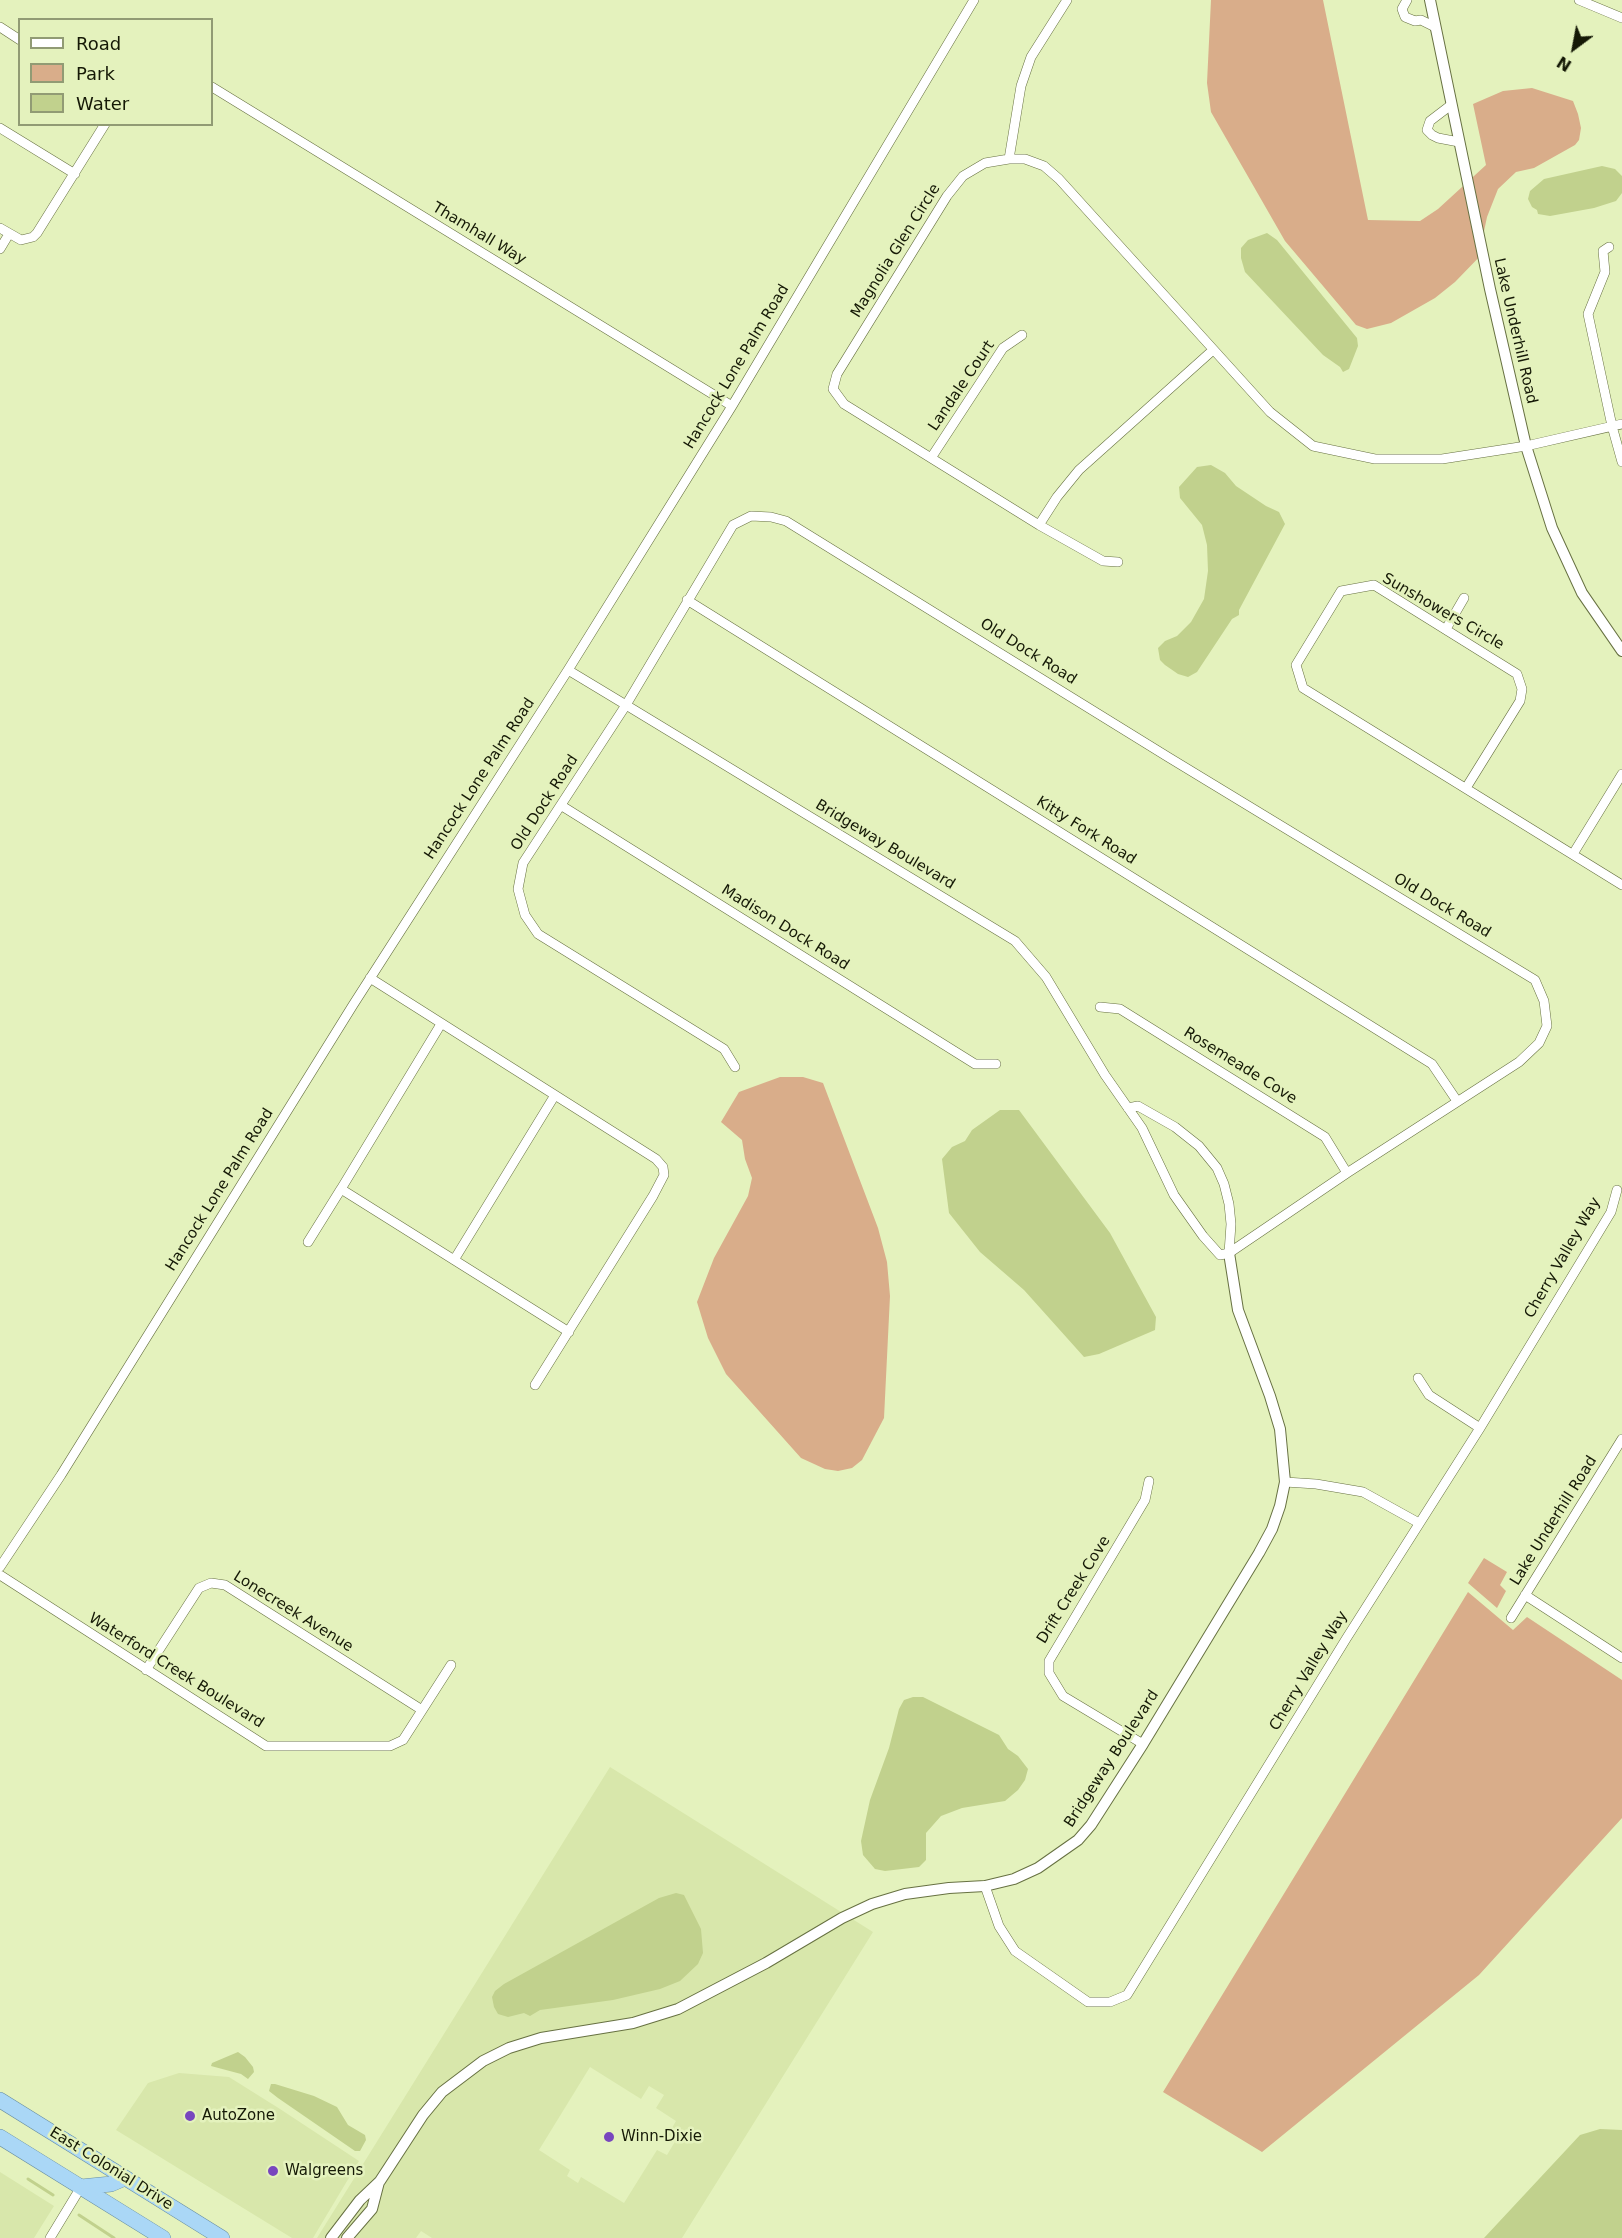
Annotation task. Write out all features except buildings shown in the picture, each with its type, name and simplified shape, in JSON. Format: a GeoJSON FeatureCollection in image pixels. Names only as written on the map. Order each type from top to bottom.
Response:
{"type":"FeatureCollection","features":[{"type":"Feature","properties":{"kind":"highway","name":"East Colonial Drive"},"geometry":{"type":"LineString","coordinates":[[0,2100],[222,2238]]}},
{"type":"Feature","properties":{"kind":"highway","name":"East Colonial Drive"},"geometry":{"type":"LineString","coordinates":[[0,2137],[163,2238]]}},
{"type":"Feature","properties":{"kind":"highway"},"geometry":{"type":"LineString","coordinates":[[81,2187],[111,2184],[125,2178]]}},
{"type":"Feature","properties":{"kind":"street","name":"Hancock Lone Palm Road"},"geometry":{"type":"LineString","coordinates":[[0,1567],[66,1466],[370,978],[568,670],[732,406],[974,0]]}},
{"type":"Feature","properties":{"kind":"street"},"geometry":{"type":"LineString","coordinates":[[1009,159],[1021,86],[1031,57],[1067,0]]}},
{"type":"Feature","properties":{"kind":"street"},"geometry":{"type":"LineString","coordinates":[[1407,0],[1402,9],[1405,17],[1415,21],[1421,20],[1435,27]]}},
{"type":"Feature","properties":{"kind":"street","name":"Lake Underhill Road"},"geometry":{"type":"LineString","coordinates":[[1430,0],[1490,289],[1526,446],[1552,528],[1582,593],[1622,651]]}},
{"type":"Feature","properties":{"kind":"street"},"geometry":{"type":"LineString","coordinates":[[1579,0],[1622,18]]}},
{"type":"Feature","properties":{"kind":"street"},"geometry":{"type":"LineString","coordinates":[[0,27],[18,39]]}},
{"type":"Feature","properties":{"kind":"street","name":"Thamhall Way"},"geometry":{"type":"LineString","coordinates":[[213,88],[732,406]]}},
{"type":"Feature","properties":{"kind":"street"},"geometry":{"type":"LineString","coordinates":[[1451,105],[1429,122],[1427,130],[1438,138],[1459,142]]}},
{"type":"Feature","properties":{"kind":"street"},"geometry":{"type":"LineString","coordinates":[[0,228],[21,240],[33,237],[104,126]]}},
{"type":"Feature","properties":{"kind":"street"},"geometry":{"type":"LineString","coordinates":[[0,128],[75,174]]}},
{"type":"Feature","properties":{"kind":"street","name":"Magnolia Glen Circle"},"geometry":{"type":"LineString","coordinates":[[1118,562],[1103,561],[1040,525],[844,404],[833,388],[837,374],[947,196],[963,176],[985,163],[1025,159],[1044,166],[1059,179],[1270,412],[1313,446],[1375,459],[1442,459],[1526,446],[1622,424]]}},
{"type":"Feature","properties":{"kind":"street"},"geometry":{"type":"LineString","coordinates":[[0,249],[9,234]]}},
{"type":"Feature","properties":{"kind":"street"},"geometry":{"type":"LineString","coordinates":[[1609,248],[1604,251],[1605,272],[1588,314],[1622,462]]}},
{"type":"Feature","properties":{"kind":"street","name":"Landale Court"},"geometry":{"type":"LineString","coordinates":[[931,458],[1003,348],[1022,335]]}},
{"type":"Feature","properties":{"kind":"street"},"geometry":{"type":"LineString","coordinates":[[1040,525],[1057,497],[1079,470],[1213,350]]}},
{"type":"Feature","properties":{"kind":"street","name":"Old Dock Road"},"geometry":{"type":"LineString","coordinates":[[735,1067],[724,1049],[538,934],[525,915],[518,889],[524,863],[626,705],[733,525],[751,516],[771,516],[786,520],[1168,757],[1535,980],[1544,1001],[1546,1026],[1539,1043],[1520,1062],[1347,1173],[1229,1253]]}},
{"type":"Feature","properties":{"kind":"street","name":"Sunshowers Circle"},"geometry":{"type":"LineString","coordinates":[[1466,788],[1520,701],[1522,689],[1517,674],[1374,585],[1341,591],[1296,665],[1303,688],[1622,885]]}},
{"type":"Feature","properties":{"kind":"street"},"geometry":{"type":"LineString","coordinates":[[1446,629],[1464,598]]}},
{"type":"Feature","properties":{"kind":"street","name":"Kitty Fork Road"},"geometry":{"type":"LineString","coordinates":[[687,600],[1432,1064],[1457,1101]]}},
{"type":"Feature","properties":{"kind":"street","name":"Bridgeway Boulevard"},"geometry":{"type":"LineString","coordinates":[[568,670],[1014,941],[1046,977],[1105,1076],[1142,1128],[1180,1203],[1203,1236],[1220,1255],[1229,1253]]}},
{"type":"Feature","properties":{"kind":"street"},"geometry":{"type":"LineString","coordinates":[[1573,854],[1622,774]]}},
{"type":"Feature","properties":{"kind":"street","name":"Madison Dock Road"},"geometry":{"type":"LineString","coordinates":[[562,806],[975,1064],[996,1064]]}},
{"type":"Feature","properties":{"kind":"street"},"geometry":{"type":"LineString","coordinates":[[370,978],[656,1159],[663,1167],[664,1175],[653,1196],[535,1385]]}},
{"type":"Feature","properties":{"kind":"street","name":"Rosemeade Cove"},"geometry":{"type":"LineString","coordinates":[[1100,1007],[1120,1009],[1325,1137],[1347,1173]]}},
{"type":"Feature","properties":{"kind":"street"},"geometry":{"type":"LineString","coordinates":[[308,1242],[441,1024]]}},
{"type":"Feature","properties":{"kind":"street"},"geometry":{"type":"LineString","coordinates":[[454,1260],[555,1095]]}},
{"type":"Feature","properties":{"kind":"street","name":"Bridgeway Boulevard"},"geometry":{"type":"LineString","coordinates":[[331,2238],[360,2200],[380,2181],[423,2115],[442,2092],[483,2061],[509,2048],[541,2038],[633,2023],[678,2009],[872,1904],[905,1894],[986,1886],[1014,1879],[1038,1868],[1078,1840],[1091,1825],[1259,1553],[1272,1529],[1286,1482],[1280,1430],[1238,1310],[1229,1253],[1231,1224],[1229,1204],[1224,1184],[1217,1168],[1199,1146],[1175,1127],[1138,1106],[1128,1108]]}},
{"type":"Feature","properties":{"kind":"street"},"geometry":{"type":"LineString","coordinates":[[340,1189],[569,1332]]}},
{"type":"Feature","properties":{"kind":"street","name":"Cherry Valley Way"},"geometry":{"type":"LineString","coordinates":[[986,1886],[999,1926],[1016,1951],[1088,2002],[1110,2002],[1127,1995],[1480,1428],[1611,1212],[1617,1190]]}},
{"type":"Feature","properties":{"kind":"street"},"geometry":{"type":"LineString","coordinates":[[1418,1378],[1429,1395],[1480,1428]]}},
{"type":"Feature","properties":{"kind":"street","name":"Lake Underhill Road"},"geometry":{"type":"LineString","coordinates":[[1511,1618],[1622,1439]]}},
{"type":"Feature","properties":{"kind":"street","name":"Drift Creek Cove"},"geometry":{"type":"LineString","coordinates":[[1143,1744],[1063,1696],[1049,1673],[1049,1661],[1145,1500],[1149,1481]]}},
{"type":"Feature","properties":{"kind":"street"},"geometry":{"type":"LineString","coordinates":[[1286,1482],[1316,1484],[1363,1492],[1419,1523]]}},
{"type":"Feature","properties":{"kind":"street","name":"Waterford Creek Boulevard"},"geometry":{"type":"LineString","coordinates":[[0,1575],[266,1746],[390,1746],[403,1740],[451,1665]]}},
{"type":"Feature","properties":{"kind":"street","name":"Lonecreek Avenue"},"geometry":{"type":"LineString","coordinates":[[146,1670],[199,1588],[211,1582],[225,1585],[422,1710]]}},
{"type":"Feature","properties":{"kind":"street"},"geometry":{"type":"LineString","coordinates":[[1525,1595],[1622,1658]]}},
{"type":"Feature","properties":{"kind":"street","name":"Bridgeway Boulevard"},"geometry":{"type":"LineString","coordinates":[[347,2238],[372,2209],[380,2181]]}},
{"type":"Feature","properties":{"kind":"street"},"geometry":{"type":"LineString","coordinates":[[50,2238],[81,2187]]}},
{"type":"Feature","properties":{"kind":"shaded area"},"geometry":{"type":"Polygon","coordinates":[[[610,1767],[873,1932],[682,2238],[432,2238],[421,2231],[416,2238],[317,2238],[610,1767]],[[590,2067],[539,2150],[570,2170],[567,2176],[578,2183],[581,2177],[624,2203],[657,2150],[667,2155],[676,2140],[668,2135],[676,2121],[656,2108],[664,2095],[649,2086],[641,2099],[590,2067]]]}},
{"type":"Feature","properties":{"kind":"shaded area"},"geometry":{"type":"Polygon","coordinates":[[[179,2073],[229,2077],[359,2161],[313,2238],[292,2238],[116,2130],[148,2083],[179,2073]]]}},
{"type":"Feature","properties":{"kind":"shaded area"},"geometry":{"type":"Polygon","coordinates":[[[0,2172],[54,2206],[34,2238],[0,2238],[0,2172]]]}},
{"type":"Feature","properties":{"kind":"green space"},"geometry":{"type":"Polygon","coordinates":[[[1211,0],[1323,0],[1368,220],[1420,221],[1438,209],[1486,165],[1473,104],[1503,91],[1532,88],[1573,101],[1581,128],[1579,140],[1575,145],[1534,168],[1516,172],[1498,189],[1487,217],[1483,236],[1487,249],[1455,282],[1435,298],[1391,323],[1367,329],[1356,325],[1285,241],[1211,112],[1207,83],[1211,0]]]}},
{"type":"Feature","properties":{"kind":"green space"},"geometry":{"type":"Polygon","coordinates":[[[780,1077],[803,1077],[823,1083],[878,1228],[887,1262],[890,1296],[884,1418],[862,1460],[852,1468],[838,1471],[825,1469],[801,1458],[726,1374],[708,1338],[697,1302],[714,1258],[748,1196],[752,1178],[745,1159],[742,1140],[721,1122],[739,1092],[780,1077]]]}},
{"type":"Feature","properties":{"kind":"green space"},"geometry":{"type":"Polygon","coordinates":[[[1484,1558],[1507,1572],[1500,1585],[1506,1591],[1497,1608],[1468,1583],[1484,1558]]]}},
{"type":"Feature","properties":{"kind":"green space"},"geometry":{"type":"Polygon","coordinates":[[[1468,1592],[1513,1630],[1527,1617],[1622,1680],[1622,1818],[1479,1975],[1262,2152],[1163,2092],[1468,1592]]]}},
{"type":"Feature","properties":{"kind":"water"},"geometry":{"type":"Polygon","coordinates":[[[1602,166],[1615,169],[1622,176],[1622,193],[1616,201],[1594,208],[1550,216],[1538,214],[1537,210],[1532,207],[1528,199],[1530,191],[1544,179],[1602,166]]]}},
{"type":"Feature","properties":{"kind":"water"},"geometry":{"type":"Polygon","coordinates":[[[1267,233],[1277,240],[1357,338],[1358,346],[1349,369],[1343,372],[1340,367],[1323,355],[1245,272],[1241,248],[1248,240],[1267,233]]]}},
{"type":"Feature","properties":{"kind":"water"},"geometry":{"type":"Polygon","coordinates":[[[1211,465],[1225,473],[1236,486],[1279,512],[1285,524],[1239,610],[1239,615],[1232,619],[1197,672],[1188,677],[1178,674],[1165,665],[1160,660],[1158,648],[1165,641],[1177,636],[1191,622],[1204,599],[1208,571],[1207,545],[1202,525],[1180,498],[1179,487],[1197,467],[1211,465]]]}},
{"type":"Feature","properties":{"kind":"water"},"geometry":{"type":"Polygon","coordinates":[[[1000,1110],[1019,1110],[1110,1233],[1156,1317],[1155,1330],[1099,1354],[1084,1357],[1024,1290],[980,1252],[949,1213],[942,1159],[952,1147],[965,1141],[972,1130],[1000,1110]]]}},
{"type":"Feature","properties":{"kind":"water"},"geometry":{"type":"Polygon","coordinates":[[[923,1697],[999,1735],[1008,1749],[1018,1756],[1028,1769],[1025,1780],[1018,1790],[1005,1801],[962,1808],[941,1816],[926,1833],[926,1860],[919,1867],[885,1871],[875,1869],[863,1855],[861,1841],[870,1800],[889,1748],[899,1709],[904,1700],[923,1697]]]}},
{"type":"Feature","properties":{"kind":"water"},"geometry":{"type":"Polygon","coordinates":[[[676,1893],[684,1895],[701,1929],[703,1953],[698,1964],[680,1981],[660,1989],[613,2000],[540,2010],[530,2016],[524,2013],[508,2017],[498,2014],[492,1997],[495,1991],[504,1984],[659,1898],[676,1893]]]}},
{"type":"Feature","properties":{"kind":"water"},"geometry":{"type":"Polygon","coordinates":[[[238,2052],[253,2067],[254,2072],[248,2079],[241,2074],[211,2066],[212,2063],[238,2052]]]}},
{"type":"Feature","properties":{"kind":"water"},"geometry":{"type":"Polygon","coordinates":[[[271,2084],[314,2096],[337,2107],[348,2125],[365,2135],[366,2140],[360,2151],[355,2151],[278,2098],[269,2091],[271,2084]]]}},
{"type":"Feature","properties":{"kind":"water"},"geometry":{"type":"Polygon","coordinates":[[[1600,2129],[1622,2130],[1622,2238],[1484,2238],[1580,2135],[1600,2129]]]}},
{"type":"Feature","properties":{"kind":"waterway"},"geometry":{"type":"LineString","coordinates":[[28,2179],[53,2195]]}},
{"type":"Feature","properties":{"kind":"waterway"},"geometry":{"type":"LineString","coordinates":[[79,2215],[114,2238]]}},
{"type":"Feature","properties":{"kind":"place","name":"AutoZone"},"geometry":{"type":"Point","coordinates":[190,2116]}},
{"type":"Feature","properties":{"kind":"place","name":"Winn-Dixie"},"geometry":{"type":"Point","coordinates":[609,2137]}},
{"type":"Feature","properties":{"kind":"place","name":"Walgreens"},"geometry":{"type":"Point","coordinates":[273,2171]}}]}
